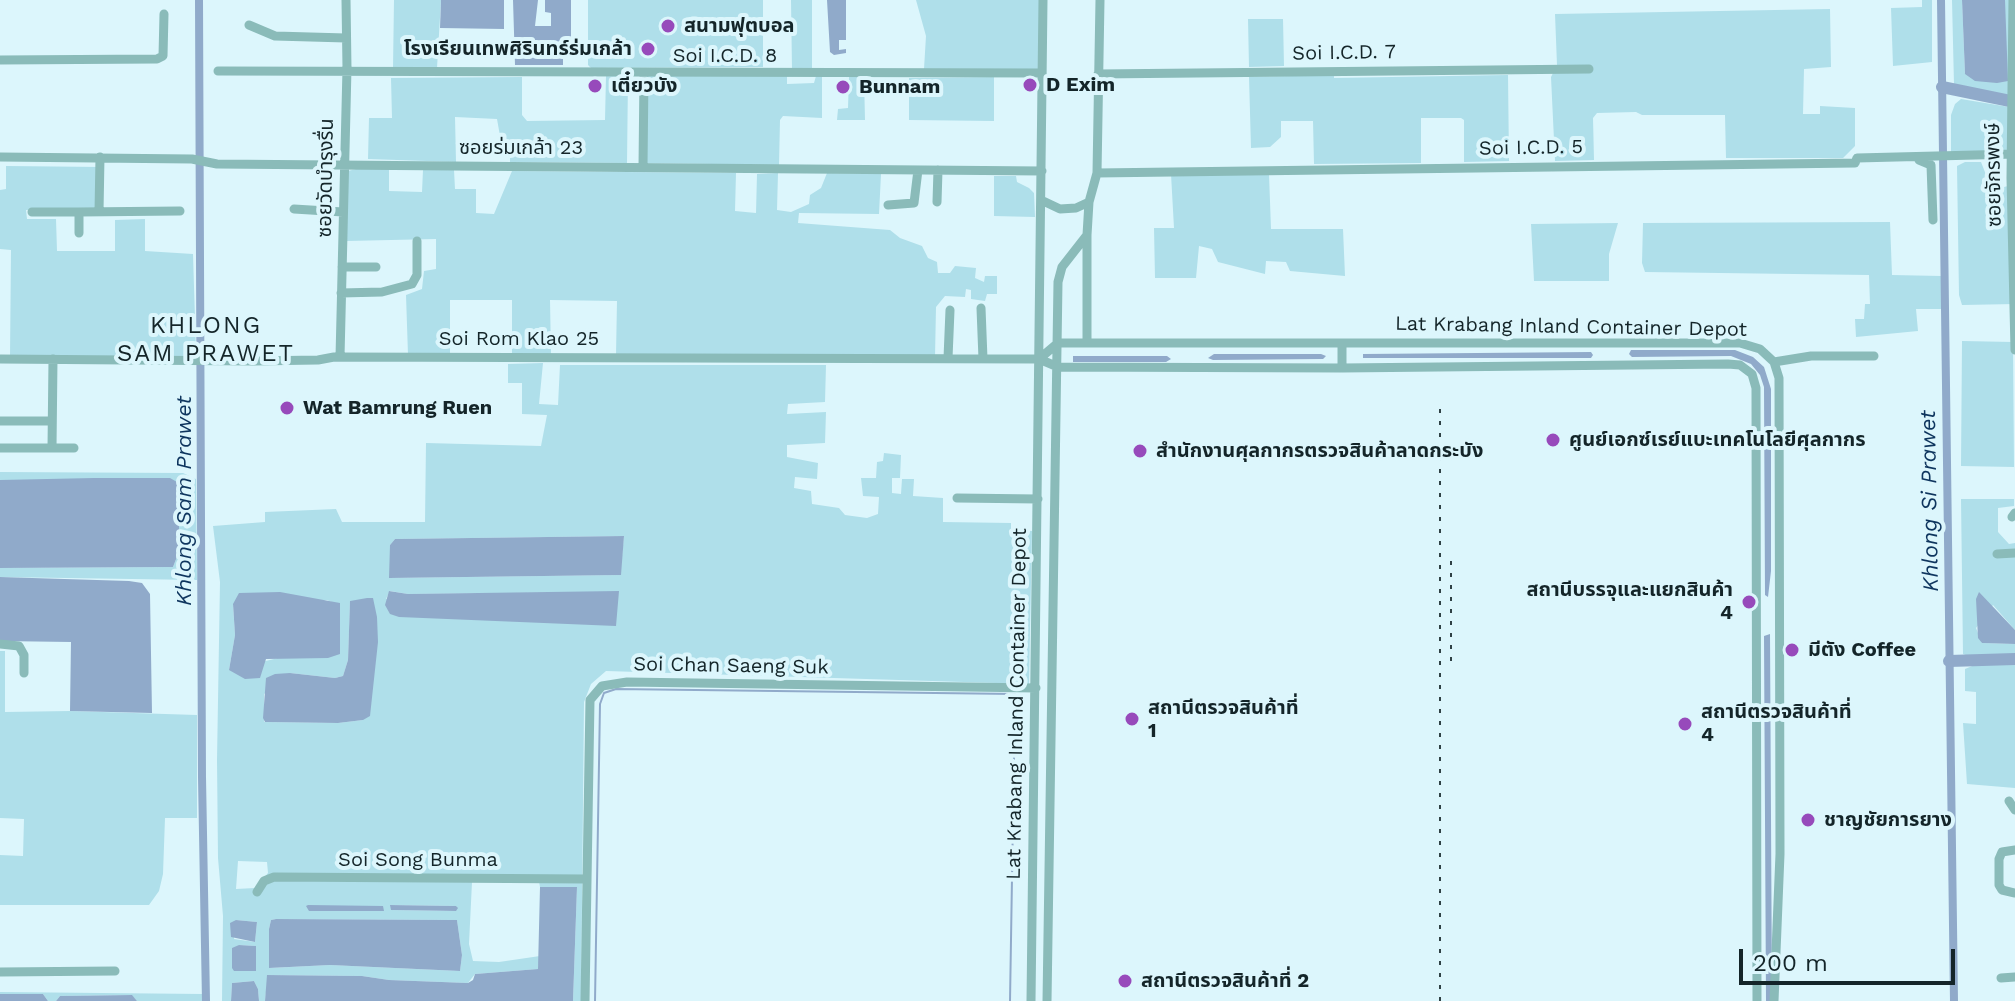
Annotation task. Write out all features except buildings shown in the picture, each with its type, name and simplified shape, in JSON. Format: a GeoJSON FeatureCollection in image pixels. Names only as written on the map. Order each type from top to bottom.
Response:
{"type":"FeatureCollection","features":[{"type":"Feature","properties":{"kind":"street","name":"ซอยวัดบำรุงรื่น"},"geometry":{"type":"LineString","coordinates":[[340,357],[346,0]]}},
{"type":"Feature","properties":{"kind":"street","name":"Lat Krabang Inland Container Depot"},"geometry":{"type":"LineString","coordinates":[[1031,1001],[1041,200],[1039,73],[1043,0]]}},
{"type":"Feature","properties":{"kind":"street"},"geometry":{"type":"LineString","coordinates":[[1087,343],[1087,235],[1089,202],[1097,173],[1100,0]]}},
{"type":"Feature","properties":{"kind":"street","name":"ซอยจักรพงษ์"},"geometry":{"type":"LineString","coordinates":[[2013,0],[2011,106],[2015,350]]}},
{"type":"Feature","properties":{"kind":"street"},"geometry":{"type":"LineString","coordinates":[[0,60],[157,59],[163,56],[164,14]]}},
{"type":"Feature","properties":{"kind":"street"},"geometry":{"type":"LineString","coordinates":[[249,25],[275,36],[346,38]]}},
{"type":"Feature","properties":{"kind":"street","name":"Soi I.C.D. 7"},"geometry":{"type":"LineString","coordinates":[[1098,74],[1589,69]]}},
{"type":"Feature","properties":{"kind":"street","name":"Soi I.C.D. 8"},"geometry":{"type":"LineString","coordinates":[[218,71],[1039,73]]}},
{"type":"Feature","properties":{"kind":"street"},"geometry":{"type":"LineString","coordinates":[[643,167],[644,74]]}},
{"type":"Feature","properties":{"kind":"street","name":"Soi I.C.D. 5"},"geometry":{"type":"LineString","coordinates":[[1097,173],[1855,163],[1857,158],[2013,154]]}},
{"type":"Feature","properties":{"kind":"street","name":"ซอยร่มเกล้า 23"},"geometry":{"type":"LineString","coordinates":[[0,157],[192,159],[217,164],[1039,171]]}},
{"type":"Feature","properties":{"kind":"street"},"geometry":{"type":"LineString","coordinates":[[99,212],[100,157]]}},
{"type":"Feature","properties":{"kind":"street"},"geometry":{"type":"LineString","coordinates":[[1919,157],[1919,160],[1931,165],[1933,220]]}},
{"type":"Feature","properties":{"kind":"street"},"geometry":{"type":"LineString","coordinates":[[888,205],[914,203],[918,170]]}},
{"type":"Feature","properties":{"kind":"street"},"geometry":{"type":"LineString","coordinates":[[937,202],[938,170]]}},
{"type":"Feature","properties":{"kind":"street"},"geometry":{"type":"LineString","coordinates":[[1041,200],[1060,209],[1076,208],[1089,202]]}},
{"type":"Feature","properties":{"kind":"street"},"geometry":{"type":"LineString","coordinates":[[294,209],[343,212]]}},
{"type":"Feature","properties":{"kind":"street"},"geometry":{"type":"LineString","coordinates":[[32,212],[180,211]]}},
{"type":"Feature","properties":{"kind":"street"},"geometry":{"type":"LineString","coordinates":[[79,212],[79,233]]}},
{"type":"Feature","properties":{"kind":"street","name":"Lat Krabang Inland Container Depot"},"geometry":{"type":"LineString","coordinates":[[1047,1001],[1060,273],[1087,235]]}},
{"type":"Feature","properties":{"kind":"street"},"geometry":{"type":"LineString","coordinates":[[341,293],[382,292],[412,284],[417,275],[417,241]]}},
{"type":"Feature","properties":{"kind":"street"},"geometry":{"type":"LineString","coordinates":[[342,267],[376,267]]}},
{"type":"Feature","properties":{"kind":"street"},"geometry":{"type":"LineString","coordinates":[[981,308],[983,359]]}},
{"type":"Feature","properties":{"kind":"street"},"geometry":{"type":"LineString","coordinates":[[948,358],[950,310]]}},
{"type":"Feature","properties":{"kind":"street"},"geometry":{"type":"LineString","coordinates":[[1039,359],[1058,343]]}},
{"type":"Feature","properties":{"kind":"street","name":"Lat Krabang Inland Container Depot"},"geometry":{"type":"LineString","coordinates":[[1058,343],[1740,343],[1760,349],[1774,362]]}},
{"type":"Feature","properties":{"kind":"street"},"geometry":{"type":"LineString","coordinates":[[1342,343],[1342,368]]}},
{"type":"Feature","properties":{"kind":"street"},"geometry":{"type":"LineString","coordinates":[[1774,1001],[1780,854],[1780,753],[1779,378],[1774,362],[1811,356],[1874,356]]}},
{"type":"Feature","properties":{"kind":"street","name":"Soi Rom Klao 25"},"geometry":{"type":"LineString","coordinates":[[0,359],[1039,359]]}},
{"type":"Feature","properties":{"kind":"street"},"geometry":{"type":"LineString","coordinates":[[52,448],[53,359]]}},
{"type":"Feature","properties":{"kind":"street","name":"Lat Krabang Inland Container Depot"},"geometry":{"type":"LineString","coordinates":[[1039,359],[1058,367],[1728,364],[1740,365],[1752,374],[1756,388],[1757,1001]]}},
{"type":"Feature","properties":{"kind":"street"},"geometry":{"type":"LineString","coordinates":[[0,421],[52,421]]}},
{"type":"Feature","properties":{"kind":"street"},"geometry":{"type":"LineString","coordinates":[[0,448],[74,448]]}},
{"type":"Feature","properties":{"kind":"street"},"geometry":{"type":"LineString","coordinates":[[957,498],[1038,499]]}},
{"type":"Feature","properties":{"kind":"street"},"geometry":{"type":"LineString","coordinates":[[1997,554],[2015,553]]}},
{"type":"Feature","properties":{"kind":"street"},"geometry":{"type":"LineString","coordinates":[[1037,609],[1053,609]]}},
{"type":"Feature","properties":{"kind":"street"},"geometry":{"type":"LineString","coordinates":[[0,644],[19,646],[24,655],[24,673]]}},
{"type":"Feature","properties":{"kind":"street","name":"Soi Chan Saeng Suk"},"geometry":{"type":"LineString","coordinates":[[585,1001],[590,700],[607,683],[1036,688]]}},
{"type":"Feature","properties":{"kind":"street"},"geometry":{"type":"LineString","coordinates":[[2009,801],[2015,810]]}},
{"type":"Feature","properties":{"kind":"street"},"geometry":{"type":"LineString","coordinates":[[2015,850],[2002,852],[1999,885],[2002,890],[2015,893]]}},
{"type":"Feature","properties":{"kind":"street","name":"Soi Song Bunma"},"geometry":{"type":"LineString","coordinates":[[257,892],[264,881],[274,877],[586,879]]}},
{"type":"Feature","properties":{"kind":"street"},"geometry":{"type":"LineString","coordinates":[[0,972],[115,971]]}},
{"type":"Feature","properties":{"kind":"street"},"geometry":{"type":"LineString","coordinates":[[2001,978],[2015,977]]}},
{"type":"Feature","properties":{"kind":"shaded area"},"geometry":{"type":"Polygon","coordinates":[[[394,0],[441,0],[437,68],[393,68],[394,0]]]}},
{"type":"Feature","properties":{"kind":"shaded area"},"geometry":{"type":"Polygon","coordinates":[[[441,0],[504,0],[504,29],[440,28],[441,0]]]}},
{"type":"Feature","properties":{"kind":"shaded area"},"geometry":{"type":"Polygon","coordinates":[[[513,0],[538,0],[535,26],[551,26],[551,13],[545,12],[545,0],[571,0],[571,56],[563,58],[563,65],[515,65],[513,0]]]}},
{"type":"Feature","properties":{"kind":"shaded area"},"geometry":{"type":"Polygon","coordinates":[[[588,0],[763,0],[763,67],[591,68],[588,65],[588,0]]]}},
{"type":"Feature","properties":{"kind":"shaded area"},"geometry":{"type":"Polygon","coordinates":[[[791,0],[812,0],[812,70],[792,70],[791,0]]]}},
{"type":"Feature","properties":{"kind":"shaded area"},"geometry":{"type":"Polygon","coordinates":[[[827,0],[846,0],[846,40],[839,40],[839,50],[846,49],[846,53],[834,55],[830,52],[827,0]]]}},
{"type":"Feature","properties":{"kind":"shaded area"},"geometry":{"type":"Polygon","coordinates":[[[916,0],[1041,0],[1040,70],[924,69],[926,36],[916,0]]]}},
{"type":"Feature","properties":{"kind":"shaded area"},"geometry":{"type":"Polygon","coordinates":[[[1922,0],[1932,0],[1932,62],[1893,66],[1891,8],[1922,7],[1922,0]]]}},
{"type":"Feature","properties":{"kind":"shaded area"},"geometry":{"type":"Polygon","coordinates":[[[1952,0],[1962,0],[1965,74],[2005,12],[2005,0],[2015,0],[2015,98],[1954,85],[1952,0]]]}},
{"type":"Feature","properties":{"kind":"shaded area"},"geometry":{"type":"Polygon","coordinates":[[[1962,0],[2005,0],[2008,81],[1975,81],[1965,74],[1962,0]]]}},
{"type":"Feature","properties":{"kind":"shaded area"},"geometry":{"type":"Polygon","coordinates":[[[1830,9],[1831,67],[1804,69],[1803,114],[1820,114],[1820,106],[1855,108],[1855,146],[1843,158],[1726,158],[1725,115],[1642,115],[1636,112],[1597,113],[1593,118],[1594,160],[1555,161],[1551,77],[1557,65],[1555,14],[1830,9]]]}},
{"type":"Feature","properties":{"kind":"shaded area"},"geometry":{"type":"Polygon","coordinates":[[[1248,19],[1283,19],[1284,66],[1249,67],[1248,19]]]}},
{"type":"Feature","properties":{"kind":"shaded area"},"geometry":{"type":"Polygon","coordinates":[[[1334,75],[1334,78],[1508,75],[1509,161],[1464,162],[1464,120],[1461,118],[1421,118],[1421,163],[1314,164],[1313,121],[1281,121],[1281,137],[1270,147],[1251,148],[1249,77],[1334,75]]]}},
{"type":"Feature","properties":{"kind":"shaded area"},"geometry":{"type":"Polygon","coordinates":[[[606,76],[628,77],[627,163],[510,162],[510,152],[500,136],[497,119],[455,117],[456,162],[368,159],[369,118],[392,118],[391,78],[522,77],[522,115],[527,121],[605,120],[606,76]]]}},
{"type":"Feature","properties":{"kind":"shaded area"},"geometry":{"type":"Polygon","coordinates":[[[647,76],[787,76],[787,84],[814,83],[816,76],[822,76],[822,118],[783,116],[780,120],[779,165],[646,163],[647,76]]]}},
{"type":"Feature","properties":{"kind":"shaded area"},"geometry":{"type":"Polygon","coordinates":[[[849,77],[864,77],[865,120],[837,120],[838,109],[848,108],[849,77]]]}},
{"type":"Feature","properties":{"kind":"shaded area"},"geometry":{"type":"Polygon","coordinates":[[[994,77],[994,121],[909,120],[909,78],[994,77]]]}},
{"type":"Feature","properties":{"kind":"shaded area"},"geometry":{"type":"Polygon","coordinates":[[[1961,99],[2015,108],[2015,152],[1951,152],[1951,115],[1955,104],[1961,99]]]}},
{"type":"Feature","properties":{"kind":"shaded area"},"geometry":{"type":"Polygon","coordinates":[[[1965,162],[1981,162],[1992,190],[2012,185],[2015,304],[1962,305],[1959,295],[1957,166],[1965,162]]]}},
{"type":"Feature","properties":{"kind":"shaded area"},"geometry":{"type":"Polygon","coordinates":[[[6,166],[102,167],[103,208],[26,210],[27,219],[56,219],[57,251],[115,251],[115,220],[145,219],[145,251],[193,254],[196,352],[192,357],[10,357],[11,250],[0,249],[0,190],[6,189],[6,166]]]}},
{"type":"Feature","properties":{"kind":"shaded area"},"geometry":{"type":"Polygon","coordinates":[[[389,169],[389,191],[422,192],[423,170],[454,170],[455,189],[476,189],[476,213],[494,214],[512,171],[736,173],[735,211],[756,213],[757,174],[778,173],[777,210],[791,212],[809,204],[810,195],[821,188],[827,173],[881,174],[879,214],[799,213],[798,223],[890,230],[900,238],[922,246],[928,258],[937,262],[938,273],[950,273],[955,266],[976,268],[975,278],[984,282],[985,276],[997,276],[997,294],[987,294],[985,301],[971,299],[971,290],[966,289],[965,297],[945,296],[936,307],[935,357],[616,355],[617,301],[550,300],[551,356],[512,354],[512,300],[450,300],[450,354],[408,355],[406,295],[422,289],[424,271],[436,269],[436,239],[346,241],[348,171],[389,169]]]}},
{"type":"Feature","properties":{"kind":"shaded area"},"geometry":{"type":"Polygon","coordinates":[[[1171,174],[1269,174],[1271,229],[1343,229],[1345,276],[1290,271],[1286,262],[1266,261],[1265,274],[1218,262],[1212,249],[1199,246],[1196,278],[1155,278],[1154,228],[1174,228],[1171,174]]]}},
{"type":"Feature","properties":{"kind":"shaded area"},"geometry":{"type":"Polygon","coordinates":[[[994,176],[1016,176],[1017,182],[1034,193],[1035,217],[994,216],[994,176]]]}},
{"type":"Feature","properties":{"kind":"shaded area"},"geometry":{"type":"Polygon","coordinates":[[[1890,222],[1892,275],[1941,276],[1941,309],[1916,309],[1918,331],[1856,337],[1855,319],[1864,319],[1865,304],[1870,304],[1869,275],[1645,272],[1642,263],[1643,223],[1890,222]]]}},
{"type":"Feature","properties":{"kind":"shaded area"},"geometry":{"type":"Polygon","coordinates":[[[1618,223],[1609,254],[1609,281],[1534,281],[1531,224],[1618,223]]]}},
{"type":"Feature","properties":{"kind":"shaded area"},"geometry":{"type":"Polygon","coordinates":[[[1962,341],[2013,342],[2014,467],[1961,466],[1962,341]]]}},
{"type":"Feature","properties":{"kind":"shaded area"},"geometry":{"type":"Polygon","coordinates":[[[1631,350],[1735,350],[1753,357],[1764,367],[1771,389],[1771,571],[1768,597],[1765,595],[1764,387],[1760,375],[1751,364],[1731,356],[1632,357],[1629,354],[1631,350]]]}},
{"type":"Feature","properties":{"kind":"shaded area"},"geometry":{"type":"Polygon","coordinates":[[[1591,352],[1591,358],[1363,358],[1363,354],[1591,352]]]}},
{"type":"Feature","properties":{"kind":"shaded area"},"geometry":{"type":"Polygon","coordinates":[[[1214,354],[1326,356],[1323,359],[1208,358],[1214,354]]]}},
{"type":"Feature","properties":{"kind":"shaded area"},"geometry":{"type":"Polygon","coordinates":[[[1073,356],[1167,356],[1171,359],[1166,362],[1073,362],[1073,356]]]}},
{"type":"Feature","properties":{"kind":"shaded area"},"geometry":{"type":"Polygon","coordinates":[[[543,363],[539,404],[558,405],[560,365],[826,365],[825,402],[788,404],[787,414],[826,412],[825,443],[787,445],[787,457],[818,463],[817,479],[795,477],[794,488],[811,491],[812,504],[839,508],[845,515],[867,518],[878,514],[879,497],[863,496],[861,478],[876,478],[877,462],[883,461],[884,453],[901,455],[900,478],[892,478],[892,493],[901,494],[902,479],[914,479],[913,496],[943,498],[943,522],[1011,523],[1011,530],[1032,531],[1029,684],[606,671],[591,684],[584,702],[581,1001],[573,1001],[577,887],[540,887],[539,882],[472,882],[469,944],[473,961],[499,962],[540,956],[538,969],[475,974],[468,983],[362,976],[268,975],[265,1001],[259,1001],[254,981],[232,983],[231,1001],[222,1001],[223,916],[218,858],[217,760],[220,582],[213,526],[265,522],[265,512],[336,509],[342,522],[425,522],[426,443],[541,446],[547,415],[522,414],[522,383],[508,383],[508,364],[543,363]],[[624,536],[395,539],[390,545],[390,578],[620,575],[624,536]],[[390,591],[386,599],[619,592],[408,594],[390,591]],[[327,600],[233,605],[235,635],[229,670],[278,658],[334,603],[327,600]],[[350,602],[348,660],[343,676],[335,678],[290,673],[264,694],[264,722],[338,723],[363,720],[350,602]],[[238,861],[236,889],[255,888],[268,873],[267,862],[238,861]],[[391,905],[391,910],[455,911],[456,906],[391,905]],[[236,920],[234,939],[255,942],[257,922],[236,920]],[[271,920],[270,968],[330,965],[460,971],[462,955],[457,920],[271,920]],[[239,945],[234,971],[256,971],[256,946],[239,945]]]}},
{"type":"Feature","properties":{"kind":"shaded area"},"geometry":{"type":"Polygon","coordinates":[[[0,472],[183,473],[196,479],[197,580],[0,577],[0,568],[173,567],[180,549],[177,482],[0,480],[0,472]]]}},
{"type":"Feature","properties":{"kind":"shaded area"},"geometry":{"type":"Polygon","coordinates":[[[170,478],[177,482],[180,549],[173,567],[0,568],[0,480],[170,478]]]}},
{"type":"Feature","properties":{"kind":"shaded area"},"geometry":{"type":"Polygon","coordinates":[[[1961,499],[2014,499],[2014,506],[1998,508],[1998,532],[2009,544],[2015,543],[2015,630],[1993,605],[1976,628],[1982,643],[2015,644],[2015,656],[1970,657],[1963,654],[1961,499]]]}},
{"type":"Feature","properties":{"kind":"shaded area"},"geometry":{"type":"Polygon","coordinates":[[[624,536],[621,575],[389,578],[390,545],[395,539],[624,536]]]}},
{"type":"Feature","properties":{"kind":"shaded area"},"geometry":{"type":"Polygon","coordinates":[[[0,577],[142,583],[150,594],[152,713],[70,711],[71,642],[0,641],[0,577]]]}},
{"type":"Feature","properties":{"kind":"shaded area"},"geometry":{"type":"Polygon","coordinates":[[[389,591],[408,594],[619,591],[616,626],[399,617],[390,614],[385,605],[389,591]]]}},
{"type":"Feature","properties":{"kind":"shaded area"},"geometry":{"type":"Polygon","coordinates":[[[280,592],[340,603],[340,654],[328,658],[266,659],[260,678],[245,679],[229,670],[235,635],[233,604],[239,593],[280,592]]]}},
{"type":"Feature","properties":{"kind":"shaded area"},"geometry":{"type":"Polygon","coordinates":[[[1979,592],[2015,630],[2015,644],[1982,643],[1978,638],[1976,599],[1979,592]]]}},
{"type":"Feature","properties":{"kind":"shaded area"},"geometry":{"type":"Polygon","coordinates":[[[373,598],[378,642],[370,716],[363,720],[338,723],[265,722],[266,678],[290,673],[335,678],[343,676],[348,660],[350,601],[373,598]]]}},
{"type":"Feature","properties":{"kind":"shaded area"},"geometry":{"type":"Polygon","coordinates":[[[1770,634],[1772,1001],[1766,1001],[1764,636],[1770,634]]]}},
{"type":"Feature","properties":{"kind":"shaded area"},"geometry":{"type":"Polygon","coordinates":[[[0,651],[5,651],[5,712],[197,715],[197,818],[165,818],[163,874],[159,891],[149,905],[0,905],[0,855],[23,856],[24,819],[0,818],[0,651]]]}},
{"type":"Feature","properties":{"kind":"shaded area"},"geometry":{"type":"Polygon","coordinates":[[[2015,663],[2015,788],[1967,784],[1963,723],[1976,724],[1976,692],[1965,691],[1965,669],[1977,664],[2015,663]]]}},
{"type":"Feature","properties":{"kind":"shaded area"},"geometry":{"type":"Polygon","coordinates":[[[540,887],[577,887],[573,1001],[265,1001],[267,975],[362,976],[468,983],[475,974],[538,969],[540,887]]]}},
{"type":"Feature","properties":{"kind":"shaded area"},"geometry":{"type":"Polygon","coordinates":[[[308,905],[383,906],[384,911],[309,911],[308,905]]]}},
{"type":"Feature","properties":{"kind":"shaded area"},"geometry":{"type":"Polygon","coordinates":[[[390,905],[458,908],[456,911],[391,910],[390,905]]]}},
{"type":"Feature","properties":{"kind":"shaded area"},"geometry":{"type":"Polygon","coordinates":[[[236,920],[257,922],[255,942],[231,937],[230,923],[236,920]]]}},
{"type":"Feature","properties":{"kind":"shaded area"},"geometry":{"type":"Polygon","coordinates":[[[271,920],[457,920],[462,955],[460,971],[330,965],[269,968],[269,929],[271,920]]]}},
{"type":"Feature","properties":{"kind":"shaded area"},"geometry":{"type":"Polygon","coordinates":[[[239,945],[256,946],[256,971],[234,971],[232,968],[232,948],[239,945]]]}},
{"type":"Feature","properties":{"kind":"shaded area"},"geometry":{"type":"Polygon","coordinates":[[[254,981],[259,1001],[231,1001],[232,983],[254,981]]]}},
{"type":"Feature","properties":{"kind":"shaded area"},"geometry":{"type":"Polygon","coordinates":[[[0,992],[203,994],[203,1001],[137,1001],[131,995],[60,996],[56,1001],[48,1001],[43,994],[0,992]]]}},
{"type":"Feature","properties":{"kind":"shaded area"},"geometry":{"type":"Polygon","coordinates":[[[0,994],[43,994],[48,1001],[0,1001],[0,994]]]}},
{"type":"Feature","properties":{"kind":"shaded area"},"geometry":{"type":"Polygon","coordinates":[[[132,995],[137,1001],[56,1001],[60,996],[132,995]]]}},
{"type":"Feature","properties":{"kind":"waterway","name":"Khlong Sam Prawet"},"geometry":{"type":"LineString","coordinates":[[199,0],[202,777],[206,1001]]}},
{"type":"Feature","properties":{"kind":"waterway","name":"Khlong Si Prawet"},"geometry":{"type":"LineString","coordinates":[[1941,0],[1954,1001]]}},
{"type":"Feature","properties":{"kind":"waterway"},"geometry":{"type":"LineString","coordinates":[[1942,87],[2015,102]]}},
{"type":"Feature","properties":{"kind":"waterway"},"geometry":{"type":"LineString","coordinates":[[1949,661],[2015,659]]}},
{"type":"Feature","properties":{"kind":"waterway"},"geometry":{"type":"LineString","coordinates":[[595,1001],[600,704],[604,693],[616,689],[1015,694],[1010,1001]]}},
{"type":"Feature","properties":{"kind":"railway"},"geometry":{"type":"LineString","coordinates":[[1440,401],[1440,1001]]}},
{"type":"Feature","properties":{"kind":"railway"},"geometry":{"type":"LineString","coordinates":[[1451,561],[1451,661]]}},
{"type":"Feature","properties":{"kind":"place","name":"สนามฟุตบอล"},"geometry":{"type":"Point","coordinates":[668,26]}},
{"type":"Feature","properties":{"kind":"place","name":"โรงเรียนเทพศิรินทร์ร่มเกล้า"},"geometry":{"type":"Point","coordinates":[648,49]}},
{"type":"Feature","properties":{"kind":"place","name":"D Exim"},"geometry":{"type":"Point","coordinates":[1030,85]}},
{"type":"Feature","properties":{"kind":"place","name":"เตี๋ยวบัง"},"geometry":{"type":"Point","coordinates":[595,86]}},
{"type":"Feature","properties":{"kind":"place","name":"Bunnam"},"geometry":{"type":"Point","coordinates":[843,87]}},
{"type":"Feature","properties":{"kind":"place","name":"Wat Bamrung Ruen"},"geometry":{"type":"Point","coordinates":[287,408]}},
{"type":"Feature","properties":{"kind":"place","name":"ศูนย์เอกซ์เรย์แบะเทคโนโลยีศุลกากร"},"geometry":{"type":"Point","coordinates":[1553,440]}},
{"type":"Feature","properties":{"kind":"place","name":"สำนักงานศุลกากรตรวจสินค้าลาดกระบัง"},"geometry":{"type":"Point","coordinates":[1140,451]}},
{"type":"Feature","properties":{"kind":"place","name":"สถานีบรรจุและแยกสินค้า 4"},"geometry":{"type":"Point","coordinates":[1749,602]}},
{"type":"Feature","properties":{"kind":"place","name":"มีตัง Coffee"},"geometry":{"type":"Point","coordinates":[1792,650]}},
{"type":"Feature","properties":{"kind":"place","name":"สถานีตรวจสินค้าที่ 1"},"geometry":{"type":"Point","coordinates":[1132,719]}},
{"type":"Feature","properties":{"kind":"place","name":"สถานีตรวจสินค้าที่ 4"},"geometry":{"type":"Point","coordinates":[1685,724]}},
{"type":"Feature","properties":{"kind":"place","name":"ชาญชัยการยาง"},"geometry":{"type":"Point","coordinates":[1808,820]}},
{"type":"Feature","properties":{"kind":"place","name":"สถานีตรวจสินค้าที่ 2"},"geometry":{"type":"Point","coordinates":[1125,981]}},
{"type":"Feature","properties":{"kind":"district","name":"KHLONG SAM PRAWET"},"geometry":{"type":"Point","coordinates":[206,340]}}]}
